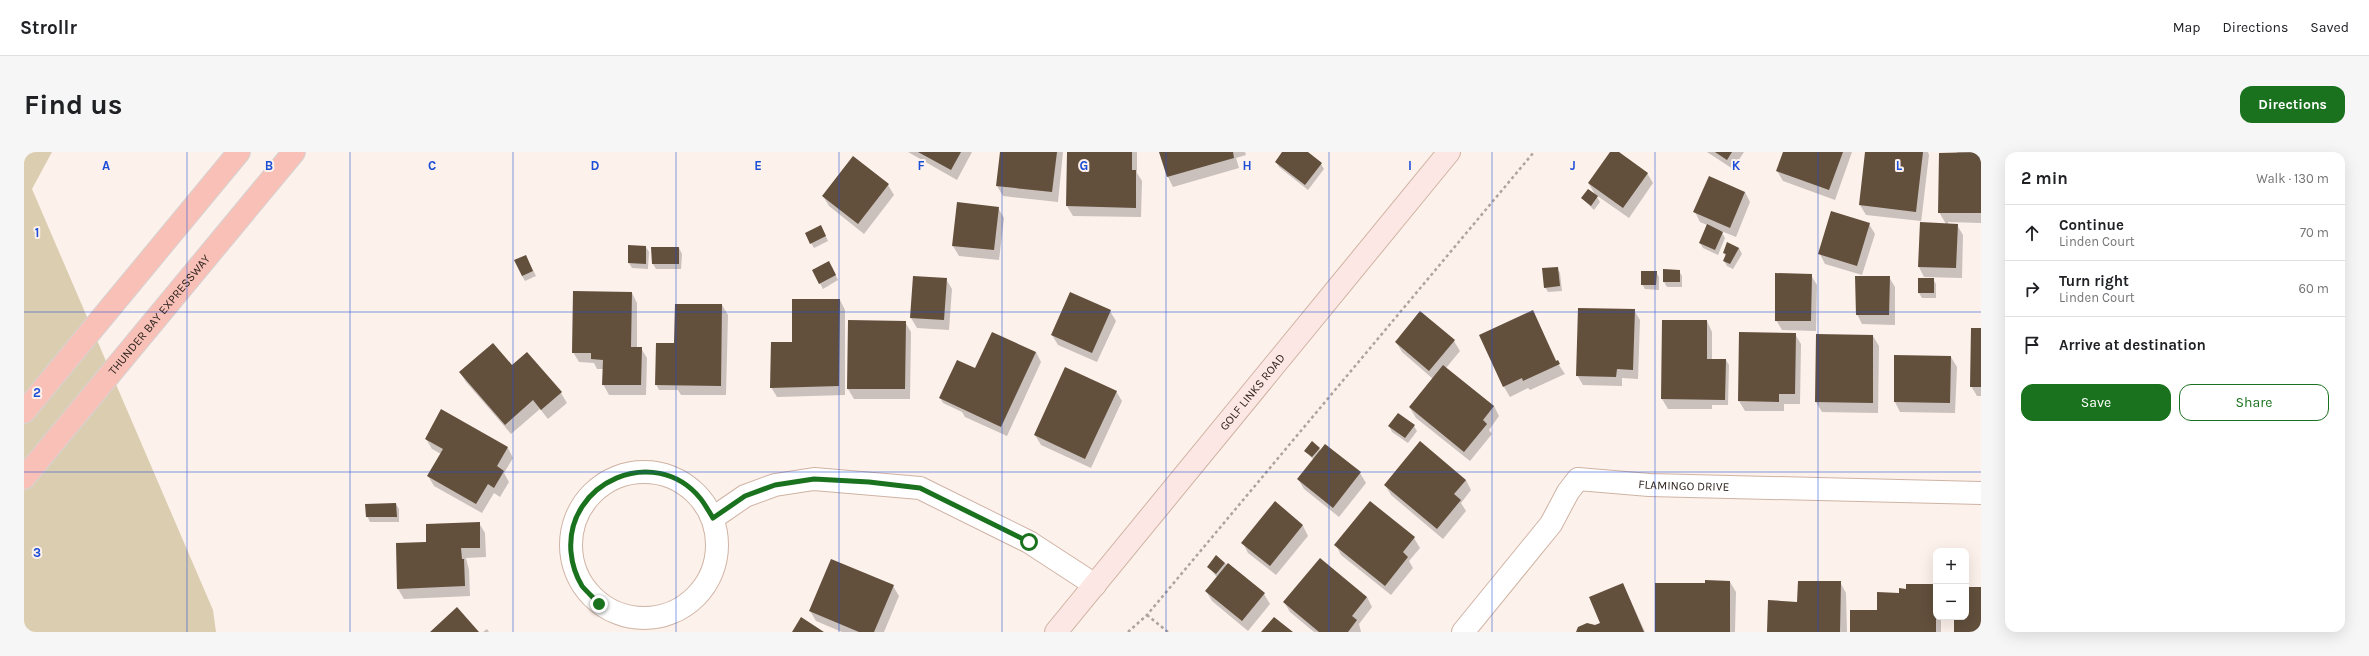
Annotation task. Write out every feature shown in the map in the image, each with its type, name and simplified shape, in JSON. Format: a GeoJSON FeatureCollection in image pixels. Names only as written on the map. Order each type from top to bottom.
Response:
{"type":"FeatureCollection","features":[{"type":"Feature","properties":{"kind":"highway"},"geometry":{"type":"LineString","coordinates":[[24,412],[239,152]]}},
{"type":"Feature","properties":{"kind":"highway","name":"THUNDER BAY EXPRESSWAY"},"geometry":{"type":"LineString","coordinates":[[24,478],[294,152]]}},
{"type":"Feature","properties":{"kind":"main road","name":"GOLF LINKS ROAD"},"geometry":{"type":"LineString","coordinates":[[1056,632],[1449,152]]}},
{"type":"Feature","properties":{"kind":"street"},"geometry":{"type":"LineString","coordinates":[[634,472],[658,473],[681,482],[700,497],[713,518],[718,542],[715,566],[705,587],[688,604],[667,615],[644,619],[620,615],[599,604],[582,586],[572,563],[572,533],[576,515],[590,494],[610,480],[634,472]]}},
{"type":"Feature","properties":{"kind":"street"},"geometry":{"type":"LineString","coordinates":[[713,518],[745,496],[775,485],[814,479],[920,488],[1029,542],[1095,585]]}},
{"type":"Feature","properties":{"kind":"street","name":"FLAMINGO DRIVE"},"geometry":{"type":"LineString","coordinates":[[1463,632],[1551,524],[1568,492],[1578,479],[1649,486],[1981,493]]}},
{"type":"Feature","properties":{"kind":"path"},"geometry":{"type":"LineString","coordinates":[[1128,632],[1147,615],[1534,152]]}},
{"type":"Feature","properties":{"kind":"path"},"geometry":{"type":"LineString","coordinates":[[1147,615],[1168,632]]}},
{"type":"Feature","properties":{"kind":"shaded area"},"geometry":{"type":"Polygon","coordinates":[[[24,152],[52,152],[32,189],[213,610],[216,632],[24,632],[24,152]]]}},
{"type":"Feature","properties":{"kind":"building"},"geometry":{"type":"Polygon","coordinates":[[[918,152],[961,152],[951,170],[918,152]]]}},
{"type":"Feature","properties":{"kind":"building"},"geometry":{"type":"Polygon","coordinates":[[[1000,152],[1057,152],[1052,192],[996,186],[1000,152]]]}},
{"type":"Feature","properties":{"kind":"building"},"geometry":{"type":"Polygon","coordinates":[[[1067,152],[1132,152],[1132,170],[1136,170],[1136,208],[1066,206],[1067,152]]]}},
{"type":"Feature","properties":{"kind":"building"},"geometry":{"type":"Polygon","coordinates":[[[1159,152],[1233,152],[1234,158],[1167,177],[1159,152]]]}},
{"type":"Feature","properties":{"kind":"building"},"geometry":{"type":"Polygon","coordinates":[[[1282,152],[1308,152],[1322,163],[1305,185],[1275,162],[1282,152]]]}},
{"type":"Feature","properties":{"kind":"building"},"geometry":{"type":"Polygon","coordinates":[[[1610,152],[1619,152],[1648,173],[1623,208],[1588,183],[1610,152]]]}},
{"type":"Feature","properties":{"kind":"building"},"geometry":{"type":"Polygon","coordinates":[[[1715,152],[1732,152],[1727,160],[1715,152]]]}},
{"type":"Feature","properties":{"kind":"building"},"geometry":{"type":"Polygon","coordinates":[[[1783,152],[1843,152],[1829,190],[1776,171],[1783,152]]]}},
{"type":"Feature","properties":{"kind":"building"},"geometry":{"type":"Polygon","coordinates":[[[1865,152],[1923,152],[1916,212],[1859,205],[1865,152]]]}},
{"type":"Feature","properties":{"kind":"building"},"geometry":{"type":"Polygon","coordinates":[[[1981,152],[1981,213],[1938,213],[1939,153],[1981,152]]]}},
{"type":"Feature","properties":{"kind":"building"},"geometry":{"type":"Polygon","coordinates":[[[853,156],[889,184],[858,224],[822,196],[853,156]]]}},
{"type":"Feature","properties":{"kind":"building"},"geometry":{"type":"Polygon","coordinates":[[[1709,176],[1745,192],[1730,228],[1693,212],[1709,176]]]}},
{"type":"Feature","properties":{"kind":"building"},"geometry":{"type":"Polygon","coordinates":[[[1588,189],[1598,196],[1591,206],[1581,198],[1588,189]]]}},
{"type":"Feature","properties":{"kind":"building"},"geometry":{"type":"Polygon","coordinates":[[[957,202],[999,207],[994,250],[952,246],[957,202]]]}},
{"type":"Feature","properties":{"kind":"building"},"geometry":{"type":"Polygon","coordinates":[[[1831,211],[1870,223],[1857,266],[1818,254],[1831,211]]]}},
{"type":"Feature","properties":{"kind":"building"},"geometry":{"type":"Polygon","coordinates":[[[1920,222],[1958,224],[1956,268],[1918,267],[1920,222]]]}},
{"type":"Feature","properties":{"kind":"building"},"geometry":{"type":"Polygon","coordinates":[[[1707,224],[1723,232],[1715,250],[1699,243],[1707,224]]]}},
{"type":"Feature","properties":{"kind":"building"},"geometry":{"type":"Polygon","coordinates":[[[821,225],[826,236],[810,244],[805,233],[821,225]]]}},
{"type":"Feature","properties":{"kind":"building"},"geometry":{"type":"Polygon","coordinates":[[[1727,242],[1739,248],[1730,264],[1723,261],[1726,254],[1723,253],[1727,242]]]}},
{"type":"Feature","properties":{"kind":"building"},"geometry":{"type":"Polygon","coordinates":[[[628,245],[646,246],[646,264],[628,263],[628,245]]]}},
{"type":"Feature","properties":{"kind":"building"},"geometry":{"type":"Polygon","coordinates":[[[651,247],[679,247],[679,264],[652,264],[651,247]]]}},
{"type":"Feature","properties":{"kind":"building"},"geometry":{"type":"Polygon","coordinates":[[[526,255],[533,271],[522,276],[514,260],[526,255]]]}},
{"type":"Feature","properties":{"kind":"building"},"geometry":{"type":"Polygon","coordinates":[[[829,261],[836,275],[819,284],[812,270],[829,261]]]}},
{"type":"Feature","properties":{"kind":"building"},"geometry":{"type":"Polygon","coordinates":[[[1558,267],[1560,286],[1544,288],[1542,268],[1558,267]]]}},
{"type":"Feature","properties":{"kind":"building"},"geometry":{"type":"Polygon","coordinates":[[[1663,269],[1680,270],[1680,282],[1663,282],[1663,269]]]}},
{"type":"Feature","properties":{"kind":"building"},"geometry":{"type":"Polygon","coordinates":[[[1641,271],[1657,271],[1656,285],[1641,285],[1641,271]]]}},
{"type":"Feature","properties":{"kind":"building"},"geometry":{"type":"Polygon","coordinates":[[[1775,273],[1812,274],[1811,321],[1775,321],[1775,273]]]}},
{"type":"Feature","properties":{"kind":"building"},"geometry":{"type":"Polygon","coordinates":[[[913,276],[947,278],[944,320],[910,318],[913,276]]]}},
{"type":"Feature","properties":{"kind":"building"},"geometry":{"type":"Polygon","coordinates":[[[1855,276],[1890,276],[1889,315],[1856,315],[1855,276]]]}},
{"type":"Feature","properties":{"kind":"building"},"geometry":{"type":"Polygon","coordinates":[[[1918,278],[1934,278],[1934,293],[1918,293],[1918,278]]]}},
{"type":"Feature","properties":{"kind":"building"},"geometry":{"type":"Polygon","coordinates":[[[573,291],[632,292],[631,347],[642,347],[641,385],[602,385],[603,360],[591,359],[591,353],[572,353],[573,291]]]}},
{"type":"Feature","properties":{"kind":"building"},"geometry":{"type":"Polygon","coordinates":[[[1070,292],[1111,310],[1092,353],[1051,335],[1070,292]]]}},
{"type":"Feature","properties":{"kind":"building"},"geometry":{"type":"Polygon","coordinates":[[[792,299],[840,299],[839,386],[770,388],[771,342],[792,342],[792,299]]]}},
{"type":"Feature","properties":{"kind":"building"},"geometry":{"type":"Polygon","coordinates":[[[675,304],[722,304],[721,386],[655,385],[656,343],[674,343],[675,304]]]}},
{"type":"Feature","properties":{"kind":"building"},"geometry":{"type":"Polygon","coordinates":[[[1578,308],[1635,309],[1633,370],[1617,369],[1616,377],[1576,376],[1578,308]]]}},
{"type":"Feature","properties":{"kind":"building"},"geometry":{"type":"Polygon","coordinates":[[[1533,310],[1556,361],[1558,360],[1560,364],[1523,381],[1522,378],[1503,387],[1479,335],[1533,310]]]}},
{"type":"Feature","properties":{"kind":"building"},"geometry":{"type":"Polygon","coordinates":[[[1420,311],[1455,340],[1429,371],[1395,342],[1420,311]]]}},
{"type":"Feature","properties":{"kind":"building"},"geometry":{"type":"Polygon","coordinates":[[[848,320],[906,321],[905,389],[847,389],[848,320]]]}},
{"type":"Feature","properties":{"kind":"building"},"geometry":{"type":"Polygon","coordinates":[[[1662,320],[1707,320],[1707,359],[1726,359],[1725,400],[1661,399],[1662,320]]]}},
{"type":"Feature","properties":{"kind":"building"},"geometry":{"type":"Polygon","coordinates":[[[1971,328],[1981,328],[1981,387],[1970,387],[1971,328]]]}},
{"type":"Feature","properties":{"kind":"building"},"geometry":{"type":"Polygon","coordinates":[[[992,332],[1036,352],[1001,427],[939,398],[957,360],[975,368],[992,332]]]}},
{"type":"Feature","properties":{"kind":"building"},"geometry":{"type":"Polygon","coordinates":[[[1739,332],[1796,333],[1795,394],[1779,394],[1779,402],[1738,401],[1739,332]]]}},
{"type":"Feature","properties":{"kind":"building"},"geometry":{"type":"Polygon","coordinates":[[[1816,334],[1873,335],[1873,403],[1815,402],[1816,334]]]}},
{"type":"Feature","properties":{"kind":"building"},"geometry":{"type":"Polygon","coordinates":[[[493,343],[512,365],[527,352],[562,392],[541,410],[533,400],[505,425],[459,372],[493,343]]]}},
{"type":"Feature","properties":{"kind":"building"},"geometry":{"type":"Polygon","coordinates":[[[1894,355],[1951,356],[1950,403],[1894,402],[1894,355]]]}},
{"type":"Feature","properties":{"kind":"building"},"geometry":{"type":"Polygon","coordinates":[[[1443,365],[1494,406],[1483,420],[1487,424],[1464,452],[1409,407],[1443,365]]]}},
{"type":"Feature","properties":{"kind":"building"},"geometry":{"type":"Polygon","coordinates":[[[1065,367],[1117,391],[1085,459],[1034,435],[1065,367]]]}},
{"type":"Feature","properties":{"kind":"building"},"geometry":{"type":"Polygon","coordinates":[[[441,409],[508,447],[497,466],[504,471],[494,488],[488,484],[476,504],[427,476],[443,449],[425,439],[441,409]]]}},
{"type":"Feature","properties":{"kind":"building"},"geometry":{"type":"Polygon","coordinates":[[[1398,413],[1415,425],[1405,438],[1388,426],[1398,413]]]}},
{"type":"Feature","properties":{"kind":"building"},"geometry":{"type":"Polygon","coordinates":[[[1312,441],[1320,448],[1312,457],[1304,451],[1312,441]]]}},
{"type":"Feature","properties":{"kind":"building"},"geometry":{"type":"Polygon","coordinates":[[[1420,441],[1466,480],[1454,494],[1461,500],[1437,529],[1384,485],[1420,441]]]}},
{"type":"Feature","properties":{"kind":"building"},"geometry":{"type":"Polygon","coordinates":[[[1325,444],[1361,472],[1333,508],[1297,479],[1325,444]]]}},
{"type":"Feature","properties":{"kind":"building"},"geometry":{"type":"Polygon","coordinates":[[[1275,501],[1303,525],[1270,566],[1241,543],[1275,501]]]}},
{"type":"Feature","properties":{"kind":"building"},"geometry":{"type":"Polygon","coordinates":[[[1370,501],[1415,537],[1403,552],[1408,557],[1385,586],[1334,545],[1370,501]]]}},
{"type":"Feature","properties":{"kind":"building"},"geometry":{"type":"Polygon","coordinates":[[[396,503],[397,517],[366,517],[365,504],[396,503]]]}},
{"type":"Feature","properties":{"kind":"building"},"geometry":{"type":"Polygon","coordinates":[[[480,522],[480,548],[461,548],[462,559],[464,559],[465,586],[397,589],[396,543],[426,542],[426,524],[480,522]]]}},
{"type":"Feature","properties":{"kind":"building"},"geometry":{"type":"Polygon","coordinates":[[[1216,555],[1225,563],[1216,574],[1207,567],[1216,555]]]}},
{"type":"Feature","properties":{"kind":"building"},"geometry":{"type":"Polygon","coordinates":[[[1320,558],[1367,597],[1352,616],[1357,620],[1348,632],[1319,632],[1283,602],[1320,558]]]}},
{"type":"Feature","properties":{"kind":"building"},"geometry":{"type":"Polygon","coordinates":[[[831,559],[894,585],[874,632],[859,632],[809,611],[831,559]]]}},
{"type":"Feature","properties":{"kind":"building"},"geometry":{"type":"Polygon","coordinates":[[[1228,563],[1265,593],[1242,621],[1205,591],[1228,563]]]}},
{"type":"Feature","properties":{"kind":"building"},"geometry":{"type":"Polygon","coordinates":[[[1705,580],[1730,581],[1730,632],[1655,632],[1655,583],[1705,583],[1705,580]]]}},
{"type":"Feature","properties":{"kind":"building"},"geometry":{"type":"Polygon","coordinates":[[[1798,581],[1841,581],[1840,632],[1767,632],[1768,600],[1797,602],[1798,581]]]}},
{"type":"Feature","properties":{"kind":"building"},"geometry":{"type":"Polygon","coordinates":[[[1623,583],[1644,632],[1576,632],[1578,627],[1587,623],[1595,625],[1600,623],[1589,597],[1623,583]]]}},
{"type":"Feature","properties":{"kind":"building"},"geometry":{"type":"Polygon","coordinates":[[[1906,584],[1933,584],[1933,620],[1936,620],[1936,632],[1850,632],[1850,610],[1877,610],[1877,592],[1899,593],[1899,588],[1906,589],[1906,584]]]}},
{"type":"Feature","properties":{"kind":"building"},"geometry":{"type":"Polygon","coordinates":[[[1969,587],[1981,587],[1981,632],[1954,632],[1954,620],[1969,620],[1969,587]]]}},
{"type":"Feature","properties":{"kind":"building"},"geometry":{"type":"Polygon","coordinates":[[[457,607],[479,632],[430,632],[457,607]]]}},
{"type":"Feature","properties":{"kind":"building"},"geometry":{"type":"Polygon","coordinates":[[[801,617],[824,632],[792,632],[801,617]]]}},
{"type":"Feature","properties":{"kind":"building"},"geometry":{"type":"Polygon","coordinates":[[[1274,617],[1293,632],[1261,632],[1274,617]]]}},
{"type":"Feature","properties":{"kind":"route"},"geometry":{"type":"LineString","coordinates":[[599,604],[582,586],[572,563],[570,538],[576,515],[590,494],[610,480],[634,472],[658,473],[681,482],[700,497],[713,518],[745,496],[775,485],[814,479],[869,482],[920,488],[1029,542]]}}]}
